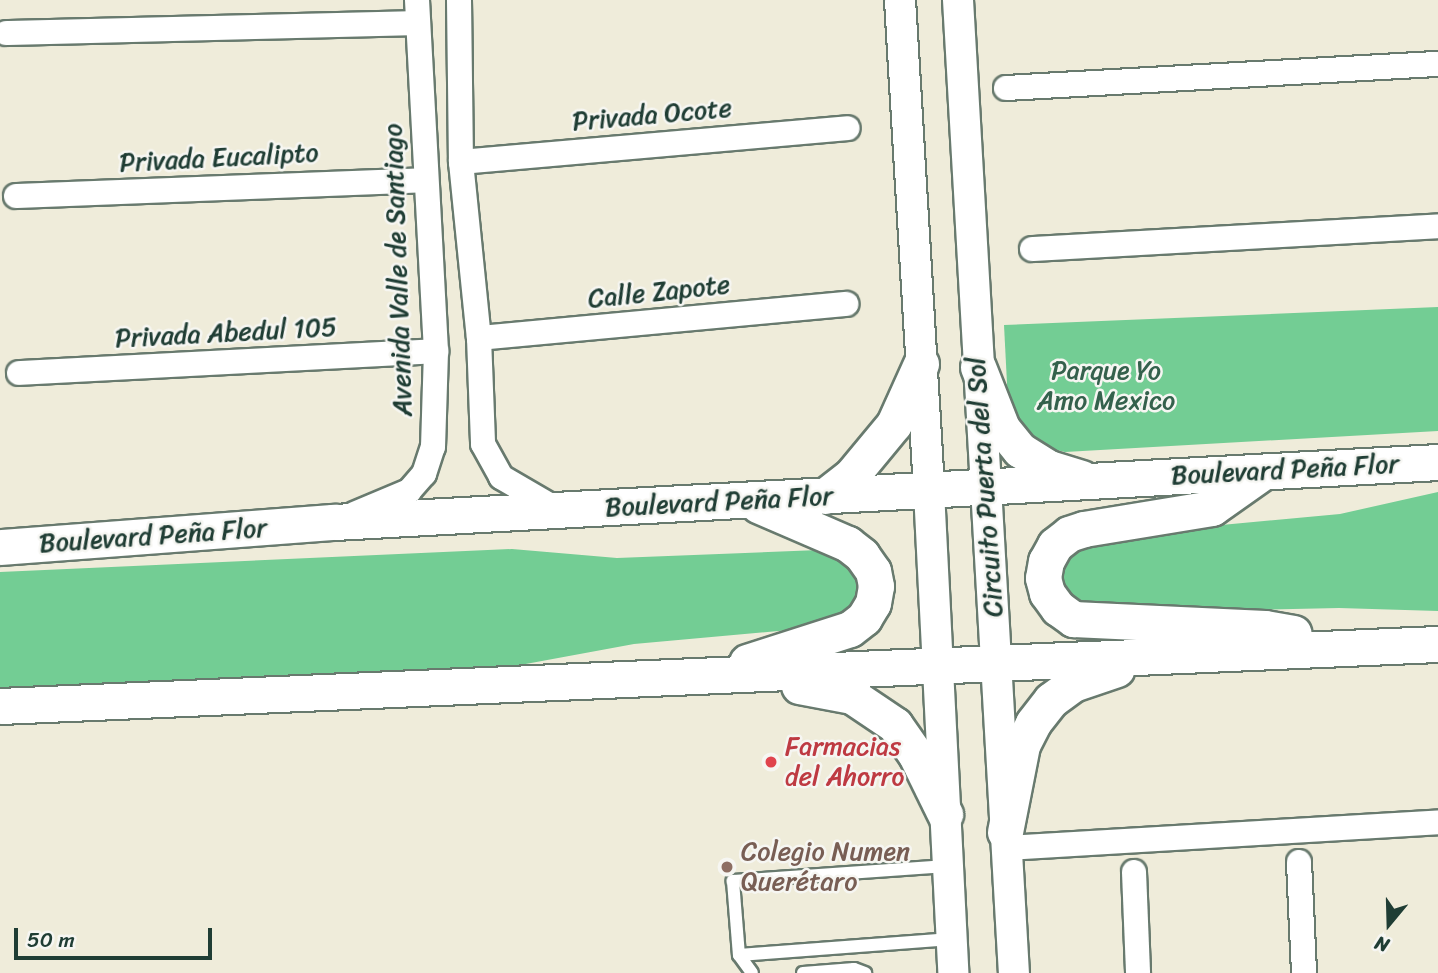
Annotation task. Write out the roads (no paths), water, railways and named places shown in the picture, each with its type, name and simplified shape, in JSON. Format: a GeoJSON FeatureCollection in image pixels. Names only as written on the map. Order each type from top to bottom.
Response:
{"type":"FeatureCollection","features":[{"type":"Feature","properties":{"kind":"main road"},"geometry":{"type":"LineString","coordinates":[[825,496],[851,476],[887,433],[909,395],[921,364]]}},
{"type":"Feature","properties":{"kind":"main road"},"geometry":{"type":"LineString","coordinates":[[978,367],[1002,428],[1020,450],[1049,468],[1091,481]]}},
{"type":"Feature","properties":{"kind":"main road","name":"Boulevard Peña Flor"},"geometry":{"type":"LineString","coordinates":[[0,547],[334,522],[1438,462]]}},
{"type":"Feature","properties":{"kind":"main road"},"geometry":{"type":"LineString","coordinates":[[1263,472],[1212,508],[1084,528],[1069,534],[1055,545],[1046,561],[1043,578],[1047,593],[1058,608],[1073,619],[1089,622],[1265,628],[1365,647]]}},
{"type":"Feature","properties":{"kind":"main road"},"geometry":{"type":"LineString","coordinates":[[710,676],[850,629],[864,618],[873,603],[876,586],[873,571],[862,555],[848,544],[748,500]]}},
{"type":"Feature","properties":{"kind":"main road"},"geometry":{"type":"LineString","coordinates":[[0,706],[1438,643]]}},
{"type":"Feature","properties":{"kind":"main road"},"geometry":{"type":"LineString","coordinates":[[1005,840],[1022,744],[1033,723],[1051,700],[1073,684],[1095,674],[1168,655]]}},
{"type":"Feature","properties":{"kind":"main road"},"geometry":{"type":"LineString","coordinates":[[710,676],[822,689],[852,696],[874,708],[895,725],[916,755],[946,814]]}},
{"type":"Feature","properties":{"kind":"street"},"geometry":{"type":"LineString","coordinates":[[459,0],[461,162],[479,338],[483,444],[500,477],[559,510]]}},
{"type":"Feature","properties":{"kind":"street"},"geometry":{"type":"LineString","coordinates":[[900,0],[929,491],[953,973]]}},
{"type":"Feature","properties":{"kind":"street","name":"Circuito Puerta del Sol"},"geometry":{"type":"LineString","coordinates":[[958,0],[1014,973]]}},
{"type":"Feature","properties":{"kind":"street"},"geometry":{"type":"LineString","coordinates":[[6,33],[417,11]]}},
{"type":"Feature","properties":{"kind":"street","name":"Avenida Valle de Santiago"},"geometry":{"type":"LineString","coordinates":[[334,522],[409,491],[424,474],[433,447],[436,351],[417,11]]}},
{"type":"Feature","properties":{"kind":"street"},"geometry":{"type":"LineString","coordinates":[[1006,88],[1438,64]]}},
{"type":"Feature","properties":{"kind":"street","name":"Privada Ocote"},"geometry":{"type":"LineString","coordinates":[[461,162],[848,128]]}},
{"type":"Feature","properties":{"kind":"street","name":"Privada Eucalipto"},"geometry":{"type":"LineString","coordinates":[[16,196],[425,180]]}},
{"type":"Feature","properties":{"kind":"street"},"geometry":{"type":"LineString","coordinates":[[1032,249],[1438,226]]}},
{"type":"Feature","properties":{"kind":"street","name":"Calle Zapote"},"geometry":{"type":"LineString","coordinates":[[479,338],[846,304]]}},
{"type":"Feature","properties":{"kind":"street","name":"Privada Abedul 105"},"geometry":{"type":"LineString","coordinates":[[19,373],[436,351]]}},
{"type":"Feature","properties":{"kind":"street"},"geometry":{"type":"LineString","coordinates":[[1005,840],[1438,822]]}},
{"type":"Feature","properties":{"kind":"street"},"geometry":{"type":"LineString","coordinates":[[1298,862],[1304,973]]}},
{"type":"Feature","properties":{"kind":"street"},"geometry":{"type":"LineString","coordinates":[[1134,872],[1138,973]]}},
{"type":"Feature","properties":{"kind":"lane"},"geometry":{"type":"LineString","coordinates":[[752,973],[739,955],[733,881],[948,866]]}},
{"type":"Feature","properties":{"kind":"lane"},"geometry":{"type":"LineString","coordinates":[[739,955],[951,939]]}},
{"type":"Feature","properties":{"kind":"lane"},"geometry":{"type":"LineString","coordinates":[[803,973],[854,969],[865,973]]}},
{"type":"Feature","properties":{"kind":"place","name":"Farmacias del Ahorro"},"geometry":{"type":"Point","coordinates":[771,762]}},
{"type":"Feature","properties":{"kind":"place","name":"Colegio Numen Querétaro"},"geometry":{"type":"Point","coordinates":[727,867]}},
{"type":"Feature","properties":{"kind":"park label","name":"Parque Yo Amo Mexico"},"geometry":{"type":"Point","coordinates":[1106,386]}}]}
